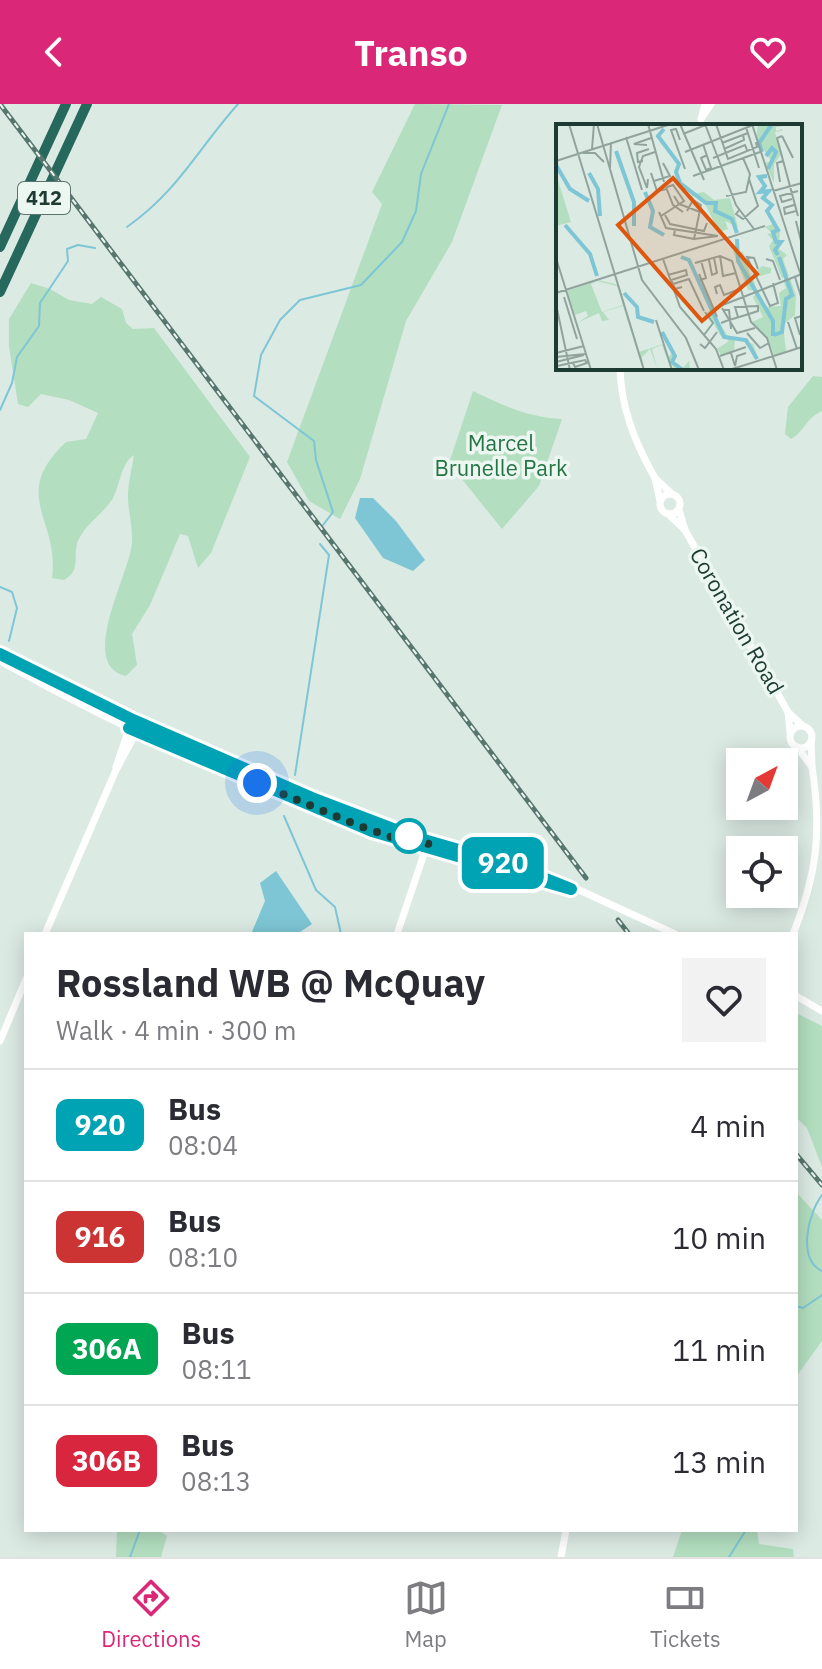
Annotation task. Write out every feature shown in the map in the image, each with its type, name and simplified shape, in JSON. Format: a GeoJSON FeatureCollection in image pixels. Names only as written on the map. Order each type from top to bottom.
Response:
{"type":"FeatureCollection","features":[{"type":"Feature","properties":{"kind":"highway","name":"412"},"geometry":{"type":"LineString","coordinates":[[0,247],[66,104]]}},
{"type":"Feature","properties":{"kind":"highway","name":"412"},"geometry":{"type":"LineString","coordinates":[[0,292],[87,104]]}},
{"type":"Feature","properties":{"kind":"street"},"geometry":{"type":"LineString","coordinates":[[699,123],[705,104]]}},
{"type":"Feature","properties":{"kind":"street"},"geometry":{"type":"LineString","coordinates":[[699,123],[711,104]]}},
{"type":"Feature","properties":{"kind":"street"},"geometry":{"type":"LineString","coordinates":[[620,370],[624,407],[635,440],[655,478],[662,511],[668,514],[679,508],[680,501],[655,478]]}},
{"type":"Feature","properties":{"kind":"street"},"geometry":{"type":"LineString","coordinates":[[660,501],[664,496],[673,494]]}},
{"type":"Feature","properties":{"kind":"street","name":"Coronation Road"},"geometry":{"type":"LineString","coordinates":[[679,508],[685,530],[788,712],[804,726]]}},
{"type":"Feature","properties":{"kind":"street","name":"Coronation Road"},"geometry":{"type":"LineString","coordinates":[[668,514],[685,530]]}},
{"type":"Feature","properties":{"kind":"street"},"geometry":{"type":"LineString","coordinates":[[0,654],[135,726]]}},
{"type":"Feature","properties":{"kind":"street"},"geometry":{"type":"LineString","coordinates":[[0,661],[342,819],[524,870],[670,932]]}},
{"type":"Feature","properties":{"kind":"street","name":"Coronation Road"},"geometry":{"type":"LineString","coordinates":[[788,712],[790,734]]}},
{"type":"Feature","properties":{"kind":"street"},"geometry":{"type":"LineString","coordinates":[[46,932],[116,770],[118,755],[135,726]]}},
{"type":"Feature","properties":{"kind":"street"},"geometry":{"type":"LineString","coordinates":[[794,932],[816,865],[818,816],[811,734],[804,726],[794,728],[790,734],[812,767]]}},
{"type":"Feature","properties":{"kind":"street"},"geometry":{"type":"LineString","coordinates":[[796,746],[806,746],[811,741]]}},
{"type":"Feature","properties":{"kind":"street"},"geometry":{"type":"LineString","coordinates":[[398,932],[427,845]]}},
{"type":"Feature","properties":{"kind":"street"},"geometry":{"type":"LineString","coordinates":[[0,1041],[24,984]]}},
{"type":"Feature","properties":{"kind":"street"},"geometry":{"type":"LineString","coordinates":[[799,1000],[822,1011]]}},
{"type":"Feature","properties":{"kind":"street"},"geometry":{"type":"LineString","coordinates":[[561,1557],[566,1532]]}},
{"type":"Feature","properties":{"kind":"green space"},"geometry":{"type":"Polygon","coordinates":[[[415,104],[502,105],[452,242],[406,321],[360,479],[340,519],[309,501],[287,462],[382,204],[372,192],[415,104]]]}},
{"type":"Feature","properties":{"kind":"green space"},"geometry":{"type":"Polygon","coordinates":[[[31,283],[69,300],[92,304],[101,297],[122,309],[126,323],[133,329],[154,328],[250,457],[211,553],[198,568],[188,536],[180,534],[150,605],[132,634],[137,665],[126,676],[112,668],[106,655],[106,637],[132,542],[128,492],[134,455],[123,469],[113,498],[80,537],[74,571],[64,580],[52,578],[53,557],[39,493],[41,478],[49,461],[66,442],[86,439],[98,413],[69,400],[41,394],[28,407],[18,404],[9,346],[9,319],[31,283]]]}},
{"type":"Feature","properties":{"kind":"green space"},"geometry":{"type":"Polygon","coordinates":[[[813,376],[822,377],[822,411],[791,439],[785,434],[788,407],[813,376]]]}},
{"type":"Feature","properties":{"kind":"green space","name":"Marcel Brunelle Park"},"geometry":{"type":"Polygon","coordinates":[[[473,391],[527,413],[562,419],[539,486],[502,529],[449,463],[473,391]]]}},
{"type":"Feature","properties":{"kind":"green space"},"geometry":{"type":"Polygon","coordinates":[[[798,1014],[822,1026],[822,1167],[807,1128],[798,1119],[798,1014]]]}},
{"type":"Feature","properties":{"kind":"green space"},"geometry":{"type":"Polygon","coordinates":[[[798,1194],[822,1220],[822,1341],[798,1374],[798,1194]]]}},
{"type":"Feature","properties":{"kind":"green space"},"geometry":{"type":"Polygon","coordinates":[[[117,1532],[161,1532],[167,1536],[161,1557],[116,1557],[117,1532]]]}},
{"type":"Feature","properties":{"kind":"green space"},"geometry":{"type":"Polygon","coordinates":[[[681,1532],[757,1532],[759,1544],[793,1549],[794,1557],[673,1557],[681,1532]]]}},
{"type":"Feature","properties":{"kind":"water"},"geometry":{"type":"Polygon","coordinates":[[[360,498],[373,498],[396,521],[425,560],[413,571],[383,558],[355,518],[360,498]]]}},
{"type":"Feature","properties":{"kind":"water"},"geometry":{"type":"Polygon","coordinates":[[[276,871],[312,924],[300,932],[252,932],[265,901],[260,883],[276,871]]]}},
{"type":"Feature","properties":{"kind":"waterway"},"geometry":{"type":"LineString","coordinates":[[127,227],[161,199],[238,104]]}},
{"type":"Feature","properties":{"kind":"waterway"},"geometry":{"type":"LineString","coordinates":[[320,529],[333,512],[316,460],[314,441],[254,396],[261,355],[280,320],[300,300],[361,285],[402,242],[416,211],[421,174],[449,104]]}},
{"type":"Feature","properties":{"kind":"waterway"},"geometry":{"type":"LineString","coordinates":[[0,410],[12,383],[17,357],[39,326],[40,303],[68,261],[67,249],[78,245],[95,248]]}},
{"type":"Feature","properties":{"kind":"waterway"},"geometry":{"type":"LineString","coordinates":[[295,775],[329,555],[320,544]]}},
{"type":"Feature","properties":{"kind":"waterway"},"geometry":{"type":"LineString","coordinates":[[0,587],[12,592],[17,608],[9,641]]}},
{"type":"Feature","properties":{"kind":"waterway"},"geometry":{"type":"LineString","coordinates":[[284,816],[316,890],[335,907],[341,932]]}},
{"type":"Feature","properties":{"kind":"waterway"},"geometry":{"type":"LineString","coordinates":[[822,1195],[807,1235],[809,1257],[822,1271]]}},
{"type":"Feature","properties":{"kind":"waterway"},"geometry":{"type":"LineString","coordinates":[[798,1307],[803,1308],[822,1295]]}},
{"type":"Feature","properties":{"kind":"waterway"},"geometry":{"type":"LineString","coordinates":[[130,1557],[139,1532]]}},
{"type":"Feature","properties":{"kind":"waterway"},"geometry":{"type":"LineString","coordinates":[[729,1557],[745,1532]]}},
{"type":"Feature","properties":{"kind":"railway"},"geometry":{"type":"LineString","coordinates":[[0,104],[586,878]]}},
{"type":"Feature","properties":{"kind":"railway"},"geometry":{"type":"LineString","coordinates":[[618,920],[627,932]]}},
{"type":"Feature","properties":{"kind":"railway"},"geometry":{"type":"LineString","coordinates":[[798,1156],[822,1185]]}},
{"type":"Feature","properties":{"kind":"bus line","name":"920"},"geometry":{"type":"LineString","coordinates":[[0,654],[133,720],[312,798],[417,838],[566,884],[571,889],[414,846],[372,831],[129,728]]}},
{"type":"Feature","properties":{"kind":"route"},"geometry":{"type":"LineString","coordinates":[[257,783],[357,825],[426,849],[429,842],[409,836]]}}]}
